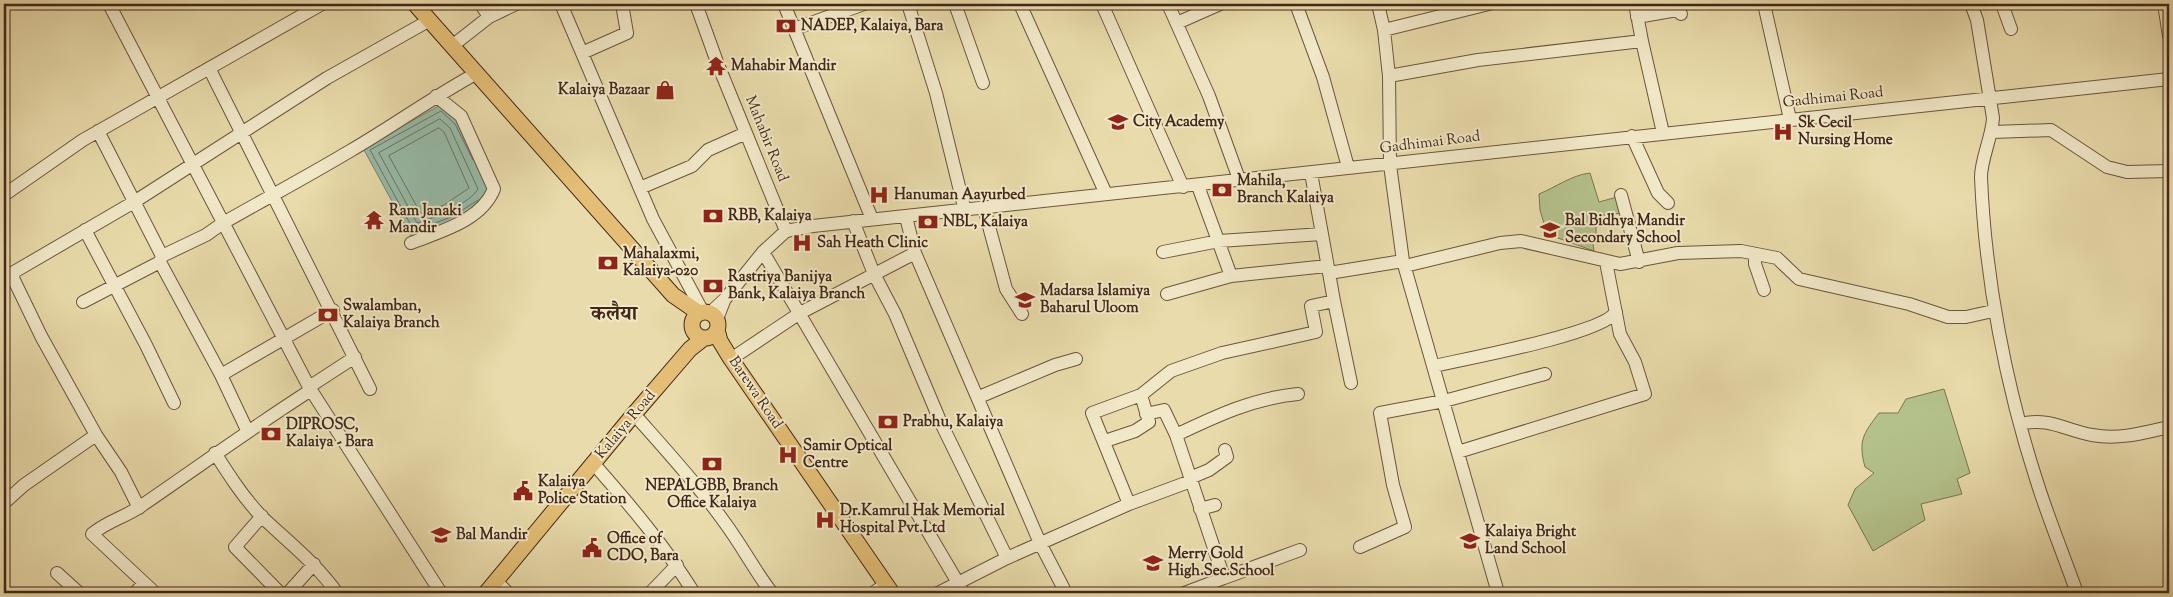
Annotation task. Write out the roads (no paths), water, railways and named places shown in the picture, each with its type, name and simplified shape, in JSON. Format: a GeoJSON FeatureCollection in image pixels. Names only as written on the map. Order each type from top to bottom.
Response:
{"type":"FeatureCollection","features":[{"type":"Feature","properties":{"kind":"main road"},"geometry":{"type":"LineString","coordinates":[[415,4],[477,73]]}},
{"type":"Feature","properties":{"kind":"main road","name":"Barewa Road"},"geometry":{"type":"LineString","coordinates":[[477,73],[673,295],[686,304],[706,326],[731,359],[889,589]]}},
{"type":"Feature","properties":{"kind":"main road","name":"Kalaiya Road"},"geometry":{"type":"LineString","coordinates":[[486,593],[690,349],[706,326]]}},
{"type":"Feature","properties":{"kind":"street"},"geometry":{"type":"LineString","coordinates":[[109,4],[310,388],[441,593]]}},
{"type":"Feature","properties":{"kind":"street"},"geometry":{"type":"LineString","coordinates":[[4,195],[42,166],[98,131],[322,4]]}},
{"type":"Feature","properties":{"kind":"street"},"geometry":{"type":"LineString","coordinates":[[481,4],[490,17]]}},
{"type":"Feature","properties":{"kind":"street"},"geometry":{"type":"LineString","coordinates":[[452,46],[490,17],[516,4]]}},
{"type":"Feature","properties":{"kind":"street"},"geometry":{"type":"LineString","coordinates":[[561,4],[653,219],[706,326],[763,252],[786,230]]}},
{"type":"Feature","properties":{"kind":"street"},"geometry":{"type":"LineString","coordinates":[[582,53],[627,33],[622,4]]}},
{"type":"Feature","properties":{"kind":"street","name":"Mahabir Road"},"geometry":{"type":"LineString","coordinates":[[696,4],[786,230]]}},
{"type":"Feature","properties":{"kind":"street"},"geometry":{"type":"LineString","coordinates":[[784,4],[872,219]]}},
{"type":"Feature","properties":{"kind":"street"},"geometry":{"type":"LineString","coordinates":[[794,29],[864,4]]}},
{"type":"Feature","properties":{"kind":"street"},"geometry":{"type":"LineString","coordinates":[[908,4],[936,93],[965,211]]}},
{"type":"Feature","properties":{"kind":"street"},"geometry":{"type":"LineString","coordinates":[[955,4],[984,83]]}},
{"type":"Feature","properties":{"kind":"street"},"geometry":{"type":"LineString","coordinates":[[1020,4],[1106,194]]}},
{"type":"Feature","properties":{"kind":"street"},"geometry":{"type":"LineString","coordinates":[[1102,4],[1183,187]]}},
{"type":"Feature","properties":{"kind":"street"},"geometry":{"type":"LineString","coordinates":[[1168,4],[1209,96],[1240,179]]}},
{"type":"Feature","properties":{"kind":"street"},"geometry":{"type":"LineString","coordinates":[[1177,23],[1220,4]]}},
{"type":"Feature","properties":{"kind":"street"},"geometry":{"type":"LineString","coordinates":[[1296,4],[1323,77],[1348,167]]}},
{"type":"Feature","properties":{"kind":"street"},"geometry":{"type":"LineString","coordinates":[[1378,4],[1384,30],[1389,76],[1390,164],[1404,264],[1498,593]]}},
{"type":"Feature","properties":{"kind":"street"},"geometry":{"type":"LineString","coordinates":[[1384,30],[1488,4]]}},
{"type":"Feature","properties":{"kind":"street"},"geometry":{"type":"LineString","coordinates":[[1635,4],[1662,132]]}},
{"type":"Feature","properties":{"kind":"street"},"geometry":{"type":"LineString","coordinates":[[1764,4],[1790,119]]}},
{"type":"Feature","properties":{"kind":"street"},"geometry":{"type":"LineString","coordinates":[[1970,4],[1977,20],[1991,98],[1992,132],[1981,174],[1994,311],[2020,424],[2037,483],[2076,593]]}},
{"type":"Feature","properties":{"kind":"street"},"geometry":{"type":"LineString","coordinates":[[2002,4],[2011,29]]}},
{"type":"Feature","properties":{"kind":"street"},"geometry":{"type":"LineString","coordinates":[[2164,4],[2169,36]]}},
{"type":"Feature","properties":{"kind":"street"},"geometry":{"type":"LineString","coordinates":[[1637,17],[1678,10],[1681,14]]}},
{"type":"Feature","properties":{"kind":"street"},"geometry":{"type":"LineString","coordinates":[[139,508],[122,472],[96,435],[41,336],[13,278],[14,272],[194,165],[327,78],[430,20]]}},
{"type":"Feature","properties":{"kind":"street"},"geometry":{"type":"LineString","coordinates":[[1389,76],[1478,60],[1642,41]]}},
{"type":"Feature","properties":{"kind":"street"},"geometry":{"type":"LineString","coordinates":[[209,68],[370,389]]}},
{"type":"Feature","properties":{"kind":"street"},"geometry":{"type":"LineString","coordinates":[[83,302],[206,235],[223,223],[350,151],[422,107],[436,96],[477,73]]}},
{"type":"Feature","properties":{"kind":"street","name":"Gadhimai Road"},"geometry":{"type":"LineString","coordinates":[[786,230],[853,221],[1198,186],[1240,179],[1311,173],[1348,167],[1390,164],[1662,132],[2169,79]]}},
{"type":"Feature","properties":{"kind":"street"},"geometry":{"type":"LineString","coordinates":[[411,243],[452,226],[480,210],[489,200],[494,189],[461,116],[436,96]]}},
{"type":"Feature","properties":{"kind":"street"},"geometry":{"type":"LineString","coordinates":[[1992,132],[2051,130],[2108,167],[2127,172],[2169,171]]}},
{"type":"Feature","properties":{"kind":"street"},"geometry":{"type":"LineString","coordinates":[[98,131],[247,430]]}},
{"type":"Feature","properties":{"kind":"street"},"geometry":{"type":"LineString","coordinates":[[640,188],[692,166],[708,150],[746,133]]}},
{"type":"Feature","properties":{"kind":"street"},"geometry":{"type":"LineString","coordinates":[[1632,136],[1658,194],[1668,203]]}},
{"type":"Feature","properties":{"kind":"street"},"geometry":{"type":"LineString","coordinates":[[1311,173],[1328,270],[1351,382]]}},
{"type":"Feature","properties":{"kind":"street"},"geometry":{"type":"LineString","coordinates":[[1198,186],[1231,276]]}},
{"type":"Feature","properties":{"kind":"street"},"geometry":{"type":"LineString","coordinates":[[1621,195],[1639,262]]}},
{"type":"Feature","properties":{"kind":"street"},"geometry":{"type":"LineString","coordinates":[[984,208],[1006,289],[1022,314]]}},
{"type":"Feature","properties":{"kind":"street"},"geometry":{"type":"LineString","coordinates":[[906,217],[915,253],[979,397],[1040,543],[1066,593]]}},
{"type":"Feature","properties":{"kind":"street"},"geometry":{"type":"LineString","coordinates":[[853,221],[874,274],[895,314],[941,423],[1007,558]]}},
{"type":"Feature","properties":{"kind":"street"},"geometry":{"type":"LineString","coordinates":[[85,230],[113,286],[146,345],[174,403]]}},
{"type":"Feature","properties":{"kind":"street"},"geometry":{"type":"LineString","coordinates":[[1163,252],[1219,241],[1322,234]]}},
{"type":"Feature","properties":{"kind":"street"},"geometry":{"type":"LineString","coordinates":[[1167,294],[1231,276],[1404,264],[1500,243],[1521,241],[1620,264],[1639,262],[1678,253],[1741,251],[1777,258],[1799,278],[1909,304],[1948,317],[1966,317],[1994,311]]}},
{"type":"Feature","properties":{"kind":"street"},"geometry":{"type":"LineString","coordinates":[[763,252],[961,588]]}},
{"type":"Feature","properties":{"kind":"street"},"geometry":{"type":"LineString","coordinates":[[731,359],[800,313],[915,253]]}},
{"type":"Feature","properties":{"kind":"street"},"geometry":{"type":"LineString","coordinates":[[1755,254],[1755,264],[1764,290]]}},
{"type":"Feature","properties":{"kind":"street"},"geometry":{"type":"LineString","coordinates":[[1458,452],[1645,394],[1635,362],[1620,334],[1606,262]]}},
{"type":"Feature","properties":{"kind":"street"},"geometry":{"type":"LineString","coordinates":[[1129,504],[1092,413],[1141,395],[1171,371],[1222,353],[1316,332],[1311,306],[1334,301]]}},
{"type":"Feature","properties":{"kind":"street"},"geometry":{"type":"LineString","coordinates":[[220,374],[285,339],[332,310]]}},
{"type":"Feature","properties":{"kind":"street"},"geometry":{"type":"LineString","coordinates":[[1434,366],[1572,333],[1612,318],[1616,312]]}},
{"type":"Feature","properties":{"kind":"street"},"geometry":{"type":"LineString","coordinates":[[155,593],[92,534],[105,523],[139,508],[247,430],[355,357]]}},
{"type":"Feature","properties":{"kind":"street"},"geometry":{"type":"LineString","coordinates":[[979,397],[1055,365],[1076,359]]}},
{"type":"Feature","properties":{"kind":"street"},"geometry":{"type":"LineString","coordinates":[[1360,547],[1405,527],[1393,485],[1380,413],[1444,402],[1545,374]]}},
{"type":"Feature","properties":{"kind":"street"},"geometry":{"type":"LineString","coordinates":[[1176,435],[1239,406],[1280,396],[1298,394]]}},
{"type":"Feature","properties":{"kind":"street"},"geometry":{"type":"LineString","coordinates":[[1105,441],[1135,431],[1149,422],[1141,395]]}},
{"type":"Feature","properties":{"kind":"street"},"geometry":{"type":"LineString","coordinates":[[1146,414],[1164,410],[1176,435],[1224,578]]}},
{"type":"Feature","properties":{"kind":"street"},"geometry":{"type":"LineString","coordinates":[[634,414],[687,475],[740,545],[753,568],[772,593]]}},
{"type":"Feature","properties":{"kind":"street"},"geometry":{"type":"LineString","coordinates":[[2020,424],[2036,420],[2057,424],[2091,435],[2124,437],[2169,426]]}},
{"type":"Feature","properties":{"kind":"street"},"geometry":{"type":"LineString","coordinates":[[4,504],[24,484],[96,435]]}},
{"type":"Feature","properties":{"kind":"street"},"geometry":{"type":"LineString","coordinates":[[938,593],[961,588],[1007,558],[1209,470],[1227,457],[1225,450]]}},
{"type":"Feature","properties":{"kind":"street"},"geometry":{"type":"LineString","coordinates":[[215,453],[243,495],[262,516],[314,564],[337,593]]}},
{"type":"Feature","properties":{"kind":"street"},"geometry":{"type":"LineString","coordinates":[[594,463],[648,526],[677,565],[694,593]]}},
{"type":"Feature","properties":{"kind":"street"},"geometry":{"type":"LineString","coordinates":[[1200,509],[1215,505]]}},
{"type":"Feature","properties":{"kind":"street"},"geometry":{"type":"LineString","coordinates":[[262,516],[235,547],[280,593]]}},
{"type":"Feature","properties":{"kind":"street"},"geometry":{"type":"LineString","coordinates":[[1184,593],[1300,550]]}},
{"type":"Feature","properties":{"kind":"street"},"geometry":{"type":"LineString","coordinates":[[288,593],[314,564]]}},
{"type":"Feature","properties":{"kind":"street"},"geometry":{"type":"LineString","coordinates":[[650,593],[677,565]]}},
{"type":"Feature","properties":{"kind":"street"},"geometry":{"type":"LineString","coordinates":[[57,573],[79,593]]}},
{"type":"Feature","properties":{"kind":"street"},"geometry":{"type":"LineString","coordinates":[[496,581],[508,593]]}},
{"type":"Feature","properties":{"kind":"street"},"geometry":{"type":"LineString","coordinates":[[135,593],[144,583]]}},
{"type":"Feature","properties":{"kind":"street"},"geometry":{"type":"LineString","coordinates":[[873,593],[889,589]]}},
{"type":"Feature","properties":{"kind":"water"},"geometry":{"type":"Polygon","coordinates":[[[442,104],[459,121],[491,189],[476,207],[466,214],[445,225],[412,238],[363,148],[442,104]]]}},
{"type":"Feature","properties":{"kind":"place","name":"NADEP, Kalaiya, Bara"},"geometry":{"type":"Point","coordinates":[786,26]}},
{"type":"Feature","properties":{"kind":"place","name":"Mahabir Mandir"},"geometry":{"type":"Point","coordinates":[716,66]}},
{"type":"Feature","properties":{"kind":"place","name":"Kalaiya Bazaar"},"geometry":{"type":"Point","coordinates":[665,90]}},
{"type":"Feature","properties":{"kind":"place","name":"City Academy"},"geometry":{"type":"Point","coordinates":[1118,122]}},
{"type":"Feature","properties":{"kind":"place","name":"Sk Cecil Nursing Home"},"geometry":{"type":"Point","coordinates":[1783,132]}},
{"type":"Feature","properties":{"kind":"place","name":"Mahila, Branch Kalaiya"},"geometry":{"type":"Point","coordinates":[1222,190]}},
{"type":"Feature","properties":{"kind":"place","name":"Hanuman Aayurbed"},"geometry":{"type":"Point","coordinates":[879,195]}},
{"type":"Feature","properties":{"kind":"place","name":"RBB, Kalaiya"},"geometry":{"type":"Point","coordinates":[713,216]}},
{"type":"Feature","properties":{"kind":"place","name":"Ram Janaki Mandir"},"geometry":{"type":"Point","coordinates":[374,220]}},
{"type":"Feature","properties":{"kind":"place","name":"NBL, Kalaiya"},"geometry":{"type":"Point","coordinates":[928,222]}},
{"type":"Feature","properties":{"kind":"place","name":"Bal Bidhya Mandir Secondary School"},"geometry":{"type":"Point","coordinates":[1550,230]}},
{"type":"Feature","properties":{"kind":"place","name":"Sah Heath Clinic"},"geometry":{"type":"Point","coordinates":[802,243]}},
{"type":"Feature","properties":{"kind":"place","name":"Mahalaxmi, Kalaiya-020"},"geometry":{"type":"Point","coordinates":[608,263]}},
{"type":"Feature","properties":{"kind":"place","name":"Rastriya Banijya Bank, Kalaiya Branch"},"geometry":{"type":"Point","coordinates":[713,286]}},
{"type":"Feature","properties":{"kind":"place","name":"Madarsa Islamiya Baharul Uloom"},"geometry":{"type":"Point","coordinates":[1025,300]}},
{"type":"Feature","properties":{"kind":"place","name":"Swalamban, Kalaiya Branch"},"geometry":{"type":"Point","coordinates":[328,315]}},
{"type":"Feature","properties":{"kind":"place","name":"Prabhu, Kalaiya"},"geometry":{"type":"Point","coordinates":[888,422]}},
{"type":"Feature","properties":{"kind":"place","name":"DIPROSC, Kalaiya - Bara"},"geometry":{"type":"Point","coordinates":[271,434]}},
{"type":"Feature","properties":{"kind":"place","name":"Samir Optical Centre"},"geometry":{"type":"Point","coordinates":[788,455]}},
{"type":"Feature","properties":{"kind":"place","name":"NEPALGBB, Branch Office Kalaiya"},"geometry":{"type":"Point","coordinates":[712,464]}},
{"type":"Feature","properties":{"kind":"place","name":"Kalaiya Police Station"},"geometry":{"type":"Point","coordinates":[523,491]}},
{"type":"Feature","properties":{"kind":"place","name":"Dr.Kamrul Hak Memorial Hospital Pvt.Ltd"},"geometry":{"type":"Point","coordinates":[825,520]}},
{"type":"Feature","properties":{"kind":"place","name":"Bal Mandir"},"geometry":{"type":"Point","coordinates":[441,535]}},
{"type":"Feature","properties":{"kind":"place","name":"Kalaiya Bright Land School"},"geometry":{"type":"Point","coordinates":[1470,541]}},
{"type":"Feature","properties":{"kind":"place","name":"Office of CDO, Bara"},"geometry":{"type":"Point","coordinates":[592,548]}},
{"type":"Feature","properties":{"kind":"place","name":"Merry Gold High.Sec.School"},"geometry":{"type":"Point","coordinates":[1153,563]}},
{"type":"Feature","properties":{"kind":"district","name":"कलैया"},"geometry":{"type":"Point","coordinates":[614,315]}}]}
